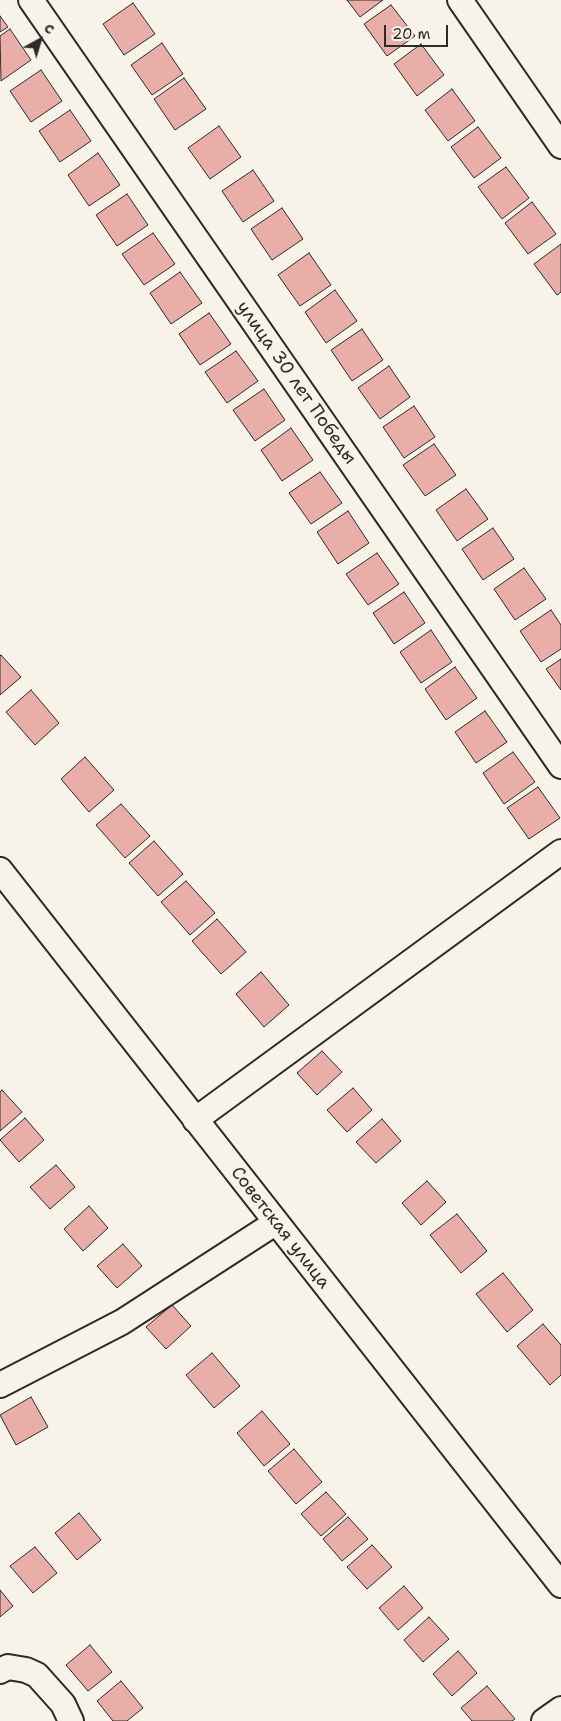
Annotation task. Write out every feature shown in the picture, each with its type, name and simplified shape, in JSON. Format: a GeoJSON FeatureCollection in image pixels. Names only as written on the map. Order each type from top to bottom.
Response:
{"type":"FeatureCollection","features":[{"type":"Feature","properties":{"kind":"street","name":"улица 30 лет Победы"},"geometry":{"type":"LineString","coordinates":[[31,0],[561,766]]}},
{"type":"Feature","properties":{"kind":"street"},"geometry":{"type":"LineString","coordinates":[[460,0],[561,146]]}},
{"type":"Feature","properties":{"kind":"street"},"geometry":{"type":"LineString","coordinates":[[195,1120],[561,852]]}},
{"type":"Feature","properties":{"kind":"street","name":"Советская улица"},"geometry":{"type":"LineString","coordinates":[[0,870],[275,1223],[561,1585]]}},
{"type":"Feature","properties":{"kind":"street"},"geometry":{"type":"LineString","coordinates":[[0,1385],[122,1322],[275,1223]]}},
{"type":"Feature","properties":{"kind":"street"},"geometry":{"type":"LineString","coordinates":[[0,1671],[8,1668],[26,1670],[37,1675],[63,1704],[71,1721]]}},
{"type":"Feature","properties":{"kind":"street"},"geometry":{"type":"LineString","coordinates":[[544,1721],[561,1709]]}},
{"type":"Feature","properties":{"kind":"building"},"geometry":{"type":"Polygon","coordinates":[[[347,0],[383,0],[360,17],[347,0]]]}},
{"type":"Feature","properties":{"kind":"building"},"geometry":{"type":"Polygon","coordinates":[[[133,3],[155,34],[124,55],[103,24],[133,3]]]}},
{"type":"Feature","properties":{"kind":"building"},"geometry":{"type":"Polygon","coordinates":[[[391,5],[415,36],[387,56],[364,24],[391,5]]]}},
{"type":"Feature","properties":{"kind":"building"},"geometry":{"type":"Polygon","coordinates":[[[0,16],[8,27],[0,32],[0,16]]]}},
{"type":"Feature","properties":{"kind":"building"},"geometry":{"type":"Polygon","coordinates":[[[10,29],[31,60],[1,81],[0,36],[10,29]]]}},
{"type":"Feature","properties":{"kind":"building"},"geometry":{"type":"Polygon","coordinates":[[[162,43],[183,74],[152,95],[131,65],[162,43]]]}},
{"type":"Feature","properties":{"kind":"building"},"geometry":{"type":"Polygon","coordinates":[[[421,44],[444,75],[417,96],[394,64],[421,44]]]}},
{"type":"Feature","properties":{"kind":"building"},"geometry":{"type":"Polygon","coordinates":[[[41,70],[62,101],[31,122],[10,91],[41,70]]]}},
{"type":"Feature","properties":{"kind":"building"},"geometry":{"type":"Polygon","coordinates":[[[184,78],[206,109],[175,130],[154,99],[184,78]]]}},
{"type":"Feature","properties":{"kind":"building"},"geometry":{"type":"Polygon","coordinates":[[[452,89],[475,121],[448,141],[425,110],[452,89]]]}},
{"type":"Feature","properties":{"kind":"building"},"geometry":{"type":"Polygon","coordinates":[[[70,110],[91,141],[60,162],[39,131],[70,110]]]}},
{"type":"Feature","properties":{"kind":"building"},"geometry":{"type":"Polygon","coordinates":[[[219,126],[241,157],[210,179],[188,148],[219,126]]]}},
{"type":"Feature","properties":{"kind":"building"},"geometry":{"type":"Polygon","coordinates":[[[478,127],[501,158],[474,178],[451,147],[478,127]]]}},
{"type":"Feature","properties":{"kind":"building"},"geometry":{"type":"Polygon","coordinates":[[[98,153],[120,185],[89,206],[68,175],[98,153]]]}},
{"type":"Feature","properties":{"kind":"building"},"geometry":{"type":"Polygon","coordinates":[[[506,167],[529,198],[502,219],[478,187],[506,167]]]}},
{"type":"Feature","properties":{"kind":"building"},"geometry":{"type":"Polygon","coordinates":[[[253,170],[274,201],[243,222],[222,191],[253,170]]]}},
{"type":"Feature","properties":{"kind":"building"},"geometry":{"type":"Polygon","coordinates":[[[127,194],[148,225],[117,246],[96,215],[127,194]]]}},
{"type":"Feature","properties":{"kind":"building"},"geometry":{"type":"Polygon","coordinates":[[[532,202],[556,234],[528,254],[505,223],[532,202]]]}},
{"type":"Feature","properties":{"kind":"building"},"geometry":{"type":"Polygon","coordinates":[[[282,208],[303,239],[272,260],[251,229],[282,208]]]}},
{"type":"Feature","properties":{"kind":"building"},"geometry":{"type":"Polygon","coordinates":[[[153,233],[175,264],[144,285],[122,254],[153,233]]]}},
{"type":"Feature","properties":{"kind":"building"},"geometry":{"type":"Polygon","coordinates":[[[561,244],[561,292],[557,295],[534,264],[561,244]]]}},
{"type":"Feature","properties":{"kind":"building"},"geometry":{"type":"Polygon","coordinates":[[[309,253],[331,285],[300,306],[278,275],[309,253]]]}},
{"type":"Feature","properties":{"kind":"building"},"geometry":{"type":"Polygon","coordinates":[[[180,272],[202,303],[171,324],[150,293],[180,272]]]}},
{"type":"Feature","properties":{"kind":"building"},"geometry":{"type":"Polygon","coordinates":[[[335,290],[357,321],[326,343],[305,312],[335,290]]]}},
{"type":"Feature","properties":{"kind":"building"},"geometry":{"type":"Polygon","coordinates":[[[209,313],[231,344],[200,365],[179,334],[209,313]]]}},
{"type":"Feature","properties":{"kind":"building"},"geometry":{"type":"Polygon","coordinates":[[[362,329],[383,360],[352,381],[331,350],[362,329]]]}},
{"type":"Feature","properties":{"kind":"building"},"geometry":{"type":"Polygon","coordinates":[[[236,351],[258,381],[227,403],[205,372],[236,351]]]}},
{"type":"Feature","properties":{"kind":"building"},"geometry":{"type":"Polygon","coordinates":[[[389,366],[410,397],[380,419],[358,388],[389,366]]]}},
{"type":"Feature","properties":{"kind":"building"},"geometry":{"type":"Polygon","coordinates":[[[264,389],[285,420],[255,441],[233,410],[264,389]]]}},
{"type":"Feature","properties":{"kind":"building"},"geometry":{"type":"Polygon","coordinates":[[[414,406],[435,437],[404,458],[383,427],[414,406]]]}},
{"type":"Feature","properties":{"kind":"building"},"geometry":{"type":"Polygon","coordinates":[[[291,428],[313,460],[282,481],[261,450],[291,428]]]}},
{"type":"Feature","properties":{"kind":"building"},"geometry":{"type":"Polygon","coordinates":[[[434,444],[456,475],[425,496],[403,465],[434,444]]]}},
{"type":"Feature","properties":{"kind":"building"},"geometry":{"type":"Polygon","coordinates":[[[320,472],[342,503],[311,524],[289,493],[320,472]]]}},
{"type":"Feature","properties":{"kind":"building"},"geometry":{"type":"Polygon","coordinates":[[[466,489],[488,519],[457,541],[436,510],[466,489]]]}},
{"type":"Feature","properties":{"kind":"building"},"geometry":{"type":"Polygon","coordinates":[[[348,511],[369,543],[338,564],[317,532],[348,511]]]}},
{"type":"Feature","properties":{"kind":"building"},"geometry":{"type":"Polygon","coordinates":[[[493,528],[514,559],[483,580],[462,549],[493,528]]]}},
{"type":"Feature","properties":{"kind":"building"},"geometry":{"type":"Polygon","coordinates":[[[377,553],[399,584],[368,605],[346,574],[377,553]]]}},
{"type":"Feature","properties":{"kind":"building"},"geometry":{"type":"Polygon","coordinates":[[[524,568],[546,599],[515,620],[494,589],[524,568]]]}},
{"type":"Feature","properties":{"kind":"building"},"geometry":{"type":"Polygon","coordinates":[[[404,592],[425,623],[394,644],[373,613],[404,592]]]}},
{"type":"Feature","properties":{"kind":"building"},"geometry":{"type":"Polygon","coordinates":[[[551,610],[561,625],[561,649],[541,662],[520,631],[551,610]]]}},
{"type":"Feature","properties":{"kind":"building"},"geometry":{"type":"Polygon","coordinates":[[[431,630],[452,662],[421,683],[400,652],[431,630]]]}},
{"type":"Feature","properties":{"kind":"building"},"geometry":{"type":"Polygon","coordinates":[[[0,656],[21,677],[0,695],[0,656]]]}},
{"type":"Feature","properties":{"kind":"building"},"geometry":{"type":"Polygon","coordinates":[[[561,659],[561,690],[546,669],[561,659]]]}},
{"type":"Feature","properties":{"kind":"building"},"geometry":{"type":"Polygon","coordinates":[[[455,667],[477,698],[446,720],[425,689],[455,667]]]}},
{"type":"Feature","properties":{"kind":"building"},"geometry":{"type":"Polygon","coordinates":[[[31,690],[59,723],[35,745],[6,712],[31,690]]]}},
{"type":"Feature","properties":{"kind":"building"},"geometry":{"type":"Polygon","coordinates":[[[485,711],[507,742],[476,763],[455,732],[485,711]]]}},
{"type":"Feature","properties":{"kind":"building"},"geometry":{"type":"Polygon","coordinates":[[[513,752],[535,782],[504,804],[483,773],[513,752]]]}},
{"type":"Feature","properties":{"kind":"building"},"geometry":{"type":"Polygon","coordinates":[[[85,757],[114,790],[89,812],[61,779],[85,757]]]}},
{"type":"Feature","properties":{"kind":"building"},"geometry":{"type":"Polygon","coordinates":[[[538,787],[560,818],[529,839],[507,808],[538,787]]]}},
{"type":"Feature","properties":{"kind":"building"},"geometry":{"type":"Polygon","coordinates":[[[121,804],[150,836],[125,858],[96,825],[121,804]]]}},
{"type":"Feature","properties":{"kind":"building"},"geometry":{"type":"Polygon","coordinates":[[[154,841],[183,874],[158,896],[129,863],[154,841]]]}},
{"type":"Feature","properties":{"kind":"building"},"geometry":{"type":"Polygon","coordinates":[[[186,881],[215,913],[190,935],[161,902],[186,881]]]}},
{"type":"Feature","properties":{"kind":"building"},"geometry":{"type":"Polygon","coordinates":[[[217,919],[246,952],[221,974],[192,941],[217,919]]]}},
{"type":"Feature","properties":{"kind":"building"},"geometry":{"type":"Polygon","coordinates":[[[261,972],[289,1005],[264,1027],[236,994],[261,972]]]}},
{"type":"Feature","properties":{"kind":"building"},"geometry":{"type":"Polygon","coordinates":[[[322,1051],[342,1072],[317,1095],[297,1073],[322,1051]]]}},
{"type":"Feature","properties":{"kind":"building"},"geometry":{"type":"Polygon","coordinates":[[[353,1088],[372,1110],[347,1132],[327,1110],[353,1088]]]}},
{"type":"Feature","properties":{"kind":"building"},"geometry":{"type":"Polygon","coordinates":[[[2,1090],[22,1112],[0,1131],[0,1092],[2,1090]]]}},
{"type":"Feature","properties":{"kind":"building"},"geometry":{"type":"Polygon","coordinates":[[[25,1118],[44,1140],[19,1162],[0,1140],[25,1118]]]}},
{"type":"Feature","properties":{"kind":"building"},"geometry":{"type":"Polygon","coordinates":[[[382,1119],[401,1141],[376,1163],[356,1142],[382,1119]]]}},
{"type":"Feature","properties":{"kind":"building"},"geometry":{"type":"Polygon","coordinates":[[[56,1165],[75,1187],[50,1209],[30,1187],[56,1165]]]}},
{"type":"Feature","properties":{"kind":"building"},"geometry":{"type":"Polygon","coordinates":[[[427,1181],[446,1202],[421,1225],[402,1203],[427,1181]]]}},
{"type":"Feature","properties":{"kind":"building"},"geometry":{"type":"Polygon","coordinates":[[[89,1206],[108,1228],[83,1251],[64,1229],[89,1206]]]}},
{"type":"Feature","properties":{"kind":"building"},"geometry":{"type":"Polygon","coordinates":[[[457,1214],[487,1251],[461,1273],[430,1235],[457,1214]]]}},
{"type":"Feature","properties":{"kind":"building"},"geometry":{"type":"Polygon","coordinates":[[[123,1244],[142,1266],[117,1288],[97,1266],[123,1244]]]}},
{"type":"Feature","properties":{"kind":"building"},"geometry":{"type":"Polygon","coordinates":[[[503,1273],[533,1310],[507,1332],[476,1294],[503,1273]]]}},
{"type":"Feature","properties":{"kind":"building"},"geometry":{"type":"Polygon","coordinates":[[[172,1305],[191,1326],[166,1349],[146,1327],[172,1305]]]}},
{"type":"Feature","properties":{"kind":"building"},"geometry":{"type":"Polygon","coordinates":[[[543,1324],[561,1345],[561,1375],[550,1385],[517,1346],[543,1324]]]}},
{"type":"Feature","properties":{"kind":"building"},"geometry":{"type":"Polygon","coordinates":[[[212,1353],[240,1386],[214,1408],[186,1375],[212,1353]]]}},
{"type":"Feature","properties":{"kind":"building"},"geometry":{"type":"Polygon","coordinates":[[[31,1397],[48,1427],[16,1445],[0,1415],[31,1397]]]}},
{"type":"Feature","properties":{"kind":"building"},"geometry":{"type":"Polygon","coordinates":[[[262,1411],[290,1444],[264,1466],[237,1433],[262,1411]]]}},
{"type":"Feature","properties":{"kind":"building"},"geometry":{"type":"Polygon","coordinates":[[[294,1449],[322,1482],[296,1504],[268,1471],[294,1449]]]}},
{"type":"Feature","properties":{"kind":"building"},"geometry":{"type":"Polygon","coordinates":[[[326,1492],[346,1514],[321,1536],[301,1514],[326,1492]]]}},
{"type":"Feature","properties":{"kind":"building"},"geometry":{"type":"Polygon","coordinates":[[[79,1513],[101,1540],[77,1560],[55,1533],[79,1513]]]}},
{"type":"Feature","properties":{"kind":"building"},"geometry":{"type":"Polygon","coordinates":[[[348,1517],[368,1539],[342,1561],[323,1539],[348,1517]]]}},
{"type":"Feature","properties":{"kind":"building"},"geometry":{"type":"Polygon","coordinates":[[[372,1545],[392,1567],[367,1589],[347,1567],[372,1545]]]}},
{"type":"Feature","properties":{"kind":"building"},"geometry":{"type":"Polygon","coordinates":[[[35,1547],[57,1573],[33,1593],[10,1566],[35,1547]]]}},
{"type":"Feature","properties":{"kind":"building"},"geometry":{"type":"Polygon","coordinates":[[[404,1586],[423,1608],[398,1630],[379,1608],[404,1586]]]}},
{"type":"Feature","properties":{"kind":"building"},"geometry":{"type":"Polygon","coordinates":[[[0,1590],[13,1606],[0,1617],[0,1590]]]}},
{"type":"Feature","properties":{"kind":"building"},"geometry":{"type":"Polygon","coordinates":[[[429,1617],[449,1639],[423,1662],[404,1640],[429,1617]]]}},
{"type":"Feature","properties":{"kind":"building"},"geometry":{"type":"Polygon","coordinates":[[[90,1645],[112,1672],[88,1691],[66,1665],[90,1645]]]}},
{"type":"Feature","properties":{"kind":"building"},"geometry":{"type":"Polygon","coordinates":[[[458,1651],[477,1673],[452,1696],[433,1674],[458,1651]]]}},
{"type":"Feature","properties":{"kind":"building"},"geometry":{"type":"Polygon","coordinates":[[[121,1681],[143,1708],[127,1721],[113,1721],[97,1701],[121,1681]]]}},
{"type":"Feature","properties":{"kind":"building"},"geometry":{"type":"Polygon","coordinates":[[[487,1686],[515,1719],[512,1721],[472,1721],[461,1708],[487,1686]]]}}]}
